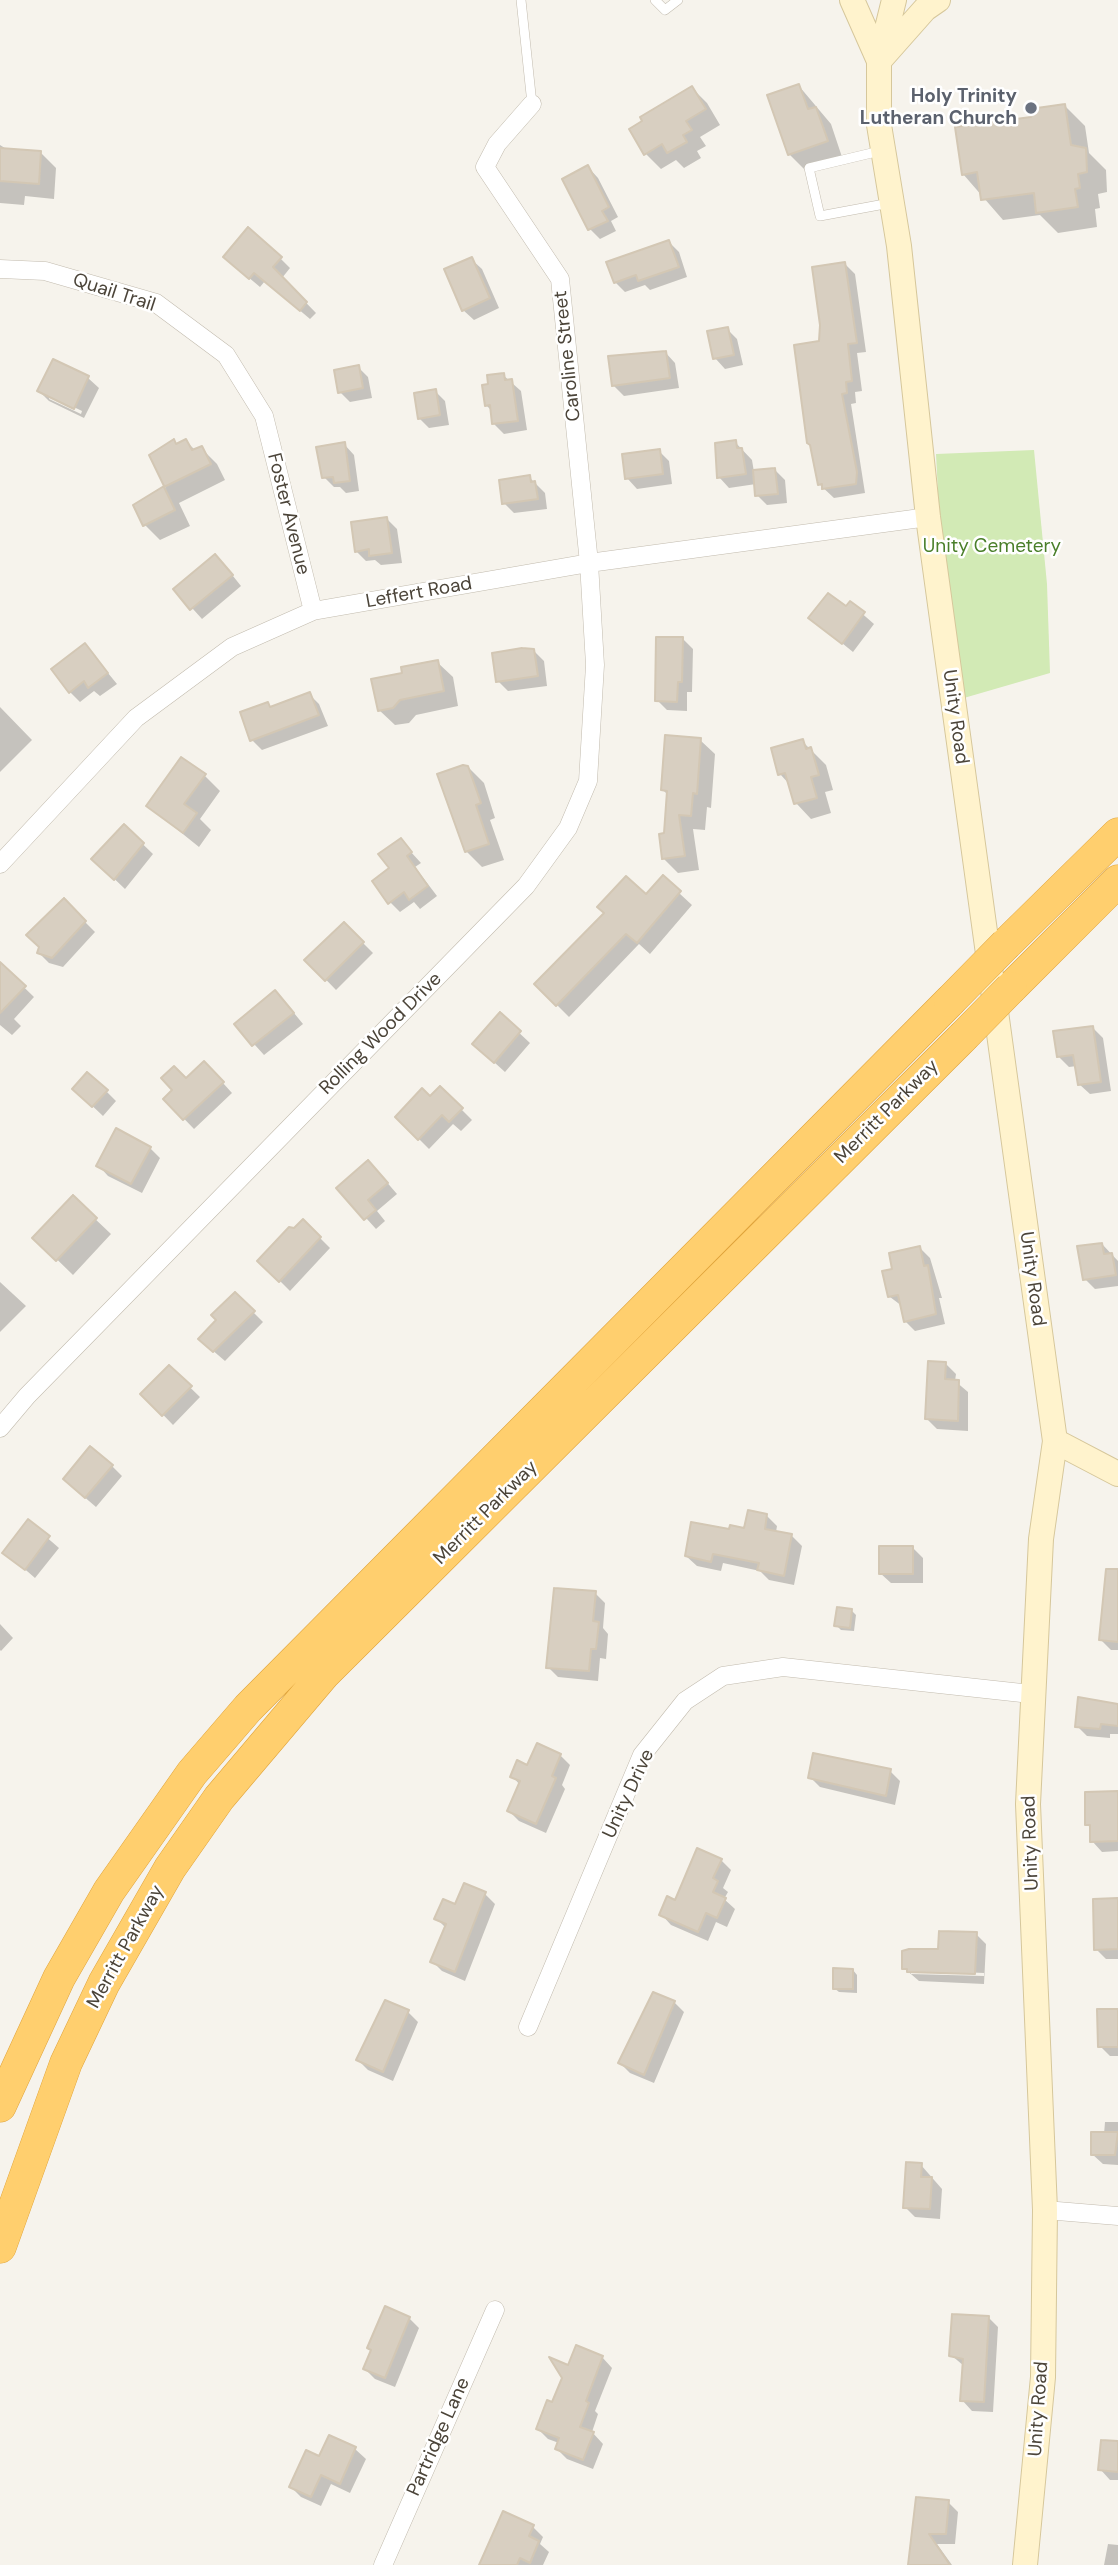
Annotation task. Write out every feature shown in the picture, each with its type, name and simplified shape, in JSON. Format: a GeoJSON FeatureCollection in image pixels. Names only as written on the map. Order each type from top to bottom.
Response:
{"type":"FeatureCollection","features":[{"type":"Feature","properties":{"kind":"highway"},"geometry":{"type":"LineString","coordinates":[[1076,875],[1118,825]]}},
{"type":"Feature","properties":{"kind":"highway","name":"Merritt Parkway"},"geometry":{"type":"LineString","coordinates":[[0,2106],[59,1978],[103,1901],[177,1793],[248,1708],[1118,834]]}},
{"type":"Feature","properties":{"kind":"highway","name":"Merritt Parkway"},"geometry":{"type":"LineString","coordinates":[[0,2247],[66,2063],[104,1983],[170,1868],[219,1798],[324,1674],[1118,881]]}},
{"type":"Feature","properties":{"kind":"main road"},"geometry":{"type":"LineString","coordinates":[[852,0],[879,61],[925,9],[938,0]]}},
{"type":"Feature","properties":{"kind":"main road","name":"Unity Road"},"geometry":{"type":"LineString","coordinates":[[894,0],[879,61],[883,151],[892,202],[928,517],[1055,1441],[1041,1539],[1031,1694],[1028,1804],[1045,2210],[1043,2377],[1025,2565]]}},
{"type":"Feature","properties":{"kind":"main road"},"geometry":{"type":"LineString","coordinates":[[1055,1441],[1118,1474]]}},
{"type":"Feature","properties":{"kind":"street","name":"Caroline Street"},"geometry":{"type":"LineString","coordinates":[[532,104],[497,144],[485,167],[560,279],[589,563]]}},
{"type":"Feature","properties":{"kind":"street","name":"Quail Trail"},"geometry":{"type":"LineString","coordinates":[[0,269],[45,271],[156,303],[226,355],[264,416]]}},
{"type":"Feature","properties":{"kind":"street","name":"Foster Avenue"},"geometry":{"type":"LineString","coordinates":[[264,416],[313,611]]}},
{"type":"Feature","properties":{"kind":"street","name":"Leffert Road"},"geometry":{"type":"LineString","coordinates":[[0,864],[136,718],[232,647],[313,611],[589,563],[928,517]]}},
{"type":"Feature","properties":{"kind":"street","name":"Rolling Wood Drive"},"geometry":{"type":"LineString","coordinates":[[0,1428],[27,1396],[526,886],[568,828],[588,780],[595,665],[589,563]]}},
{"type":"Feature","properties":{"kind":"street","name":"Unity Drive"},"geometry":{"type":"LineString","coordinates":[[528,2027],[642,1755],[685,1701],[723,1676],[783,1667],[1031,1694]]}},
{"type":"Feature","properties":{"kind":"street"},"geometry":{"type":"LineString","coordinates":[[1045,2210],[1118,2216]]}},
{"type":"Feature","properties":{"kind":"street","name":"Partridge Lane"},"geometry":{"type":"LineString","coordinates":[[383,2565],[495,2310]]}},
{"type":"Feature","properties":{"kind":"lane"},"geometry":{"type":"LineString","coordinates":[[521,0],[532,104]]}},
{"type":"Feature","properties":{"kind":"lane"},"geometry":{"type":"LineString","coordinates":[[655,0],[665,10],[678,0]]}},
{"type":"Feature","properties":{"kind":"lane"},"geometry":{"type":"LineString","coordinates":[[883,151],[809,168],[820,216],[892,202]]}},
{"type":"Feature","properties":{"kind":"green space","name":"Unity Cemetery"},"geometry":{"type":"Polygon","coordinates":[[[1034,450],[1047,584],[1050,673],[957,700],[941,550],[936,454],[1034,450]]]}},
{"type":"Feature","properties":{"kind":"building"},"geometry":{"type":"Polygon","coordinates":[[[799,84],[808,109],[816,107],[828,141],[788,155],[767,95],[799,84]]]}},
{"type":"Feature","properties":{"kind":"building"},"geometry":{"type":"Polygon","coordinates":[[[692,86],[706,109],[686,121],[692,130],[683,135],[687,142],[667,153],[662,144],[644,155],[629,129],[642,121],[640,117],[692,86]]]}},
{"type":"Feature","properties":{"kind":"building"},"geometry":{"type":"Polygon","coordinates":[[[1065,104],[1071,145],[1086,148],[1087,172],[1078,174],[1080,188],[1075,189],[1078,207],[1036,213],[1034,193],[981,200],[977,172],[962,175],[955,127],[1031,117],[1030,109],[1065,104]]]}},
{"type":"Feature","properties":{"kind":"building"},"geometry":{"type":"Polygon","coordinates":[[[0,148],[41,151],[39,184],[0,181],[0,148]]]}},
{"type":"Feature","properties":{"kind":"building"},"geometry":{"type":"Polygon","coordinates":[[[588,165],[609,207],[602,211],[608,221],[588,230],[562,179],[588,165]]]}},
{"type":"Feature","properties":{"kind":"building"},"geometry":{"type":"Polygon","coordinates":[[[248,227],[282,257],[273,267],[307,302],[300,311],[254,273],[249,279],[223,257],[248,227]]]}},
{"type":"Feature","properties":{"kind":"building"},"geometry":{"type":"Polygon","coordinates":[[[669,240],[679,267],[638,281],[636,275],[614,283],[606,262],[669,240]]]}},
{"type":"Feature","properties":{"kind":"building"},"geometry":{"type":"Polygon","coordinates":[[[472,257],[490,298],[462,311],[444,269],[472,257]]]}},
{"type":"Feature","properties":{"kind":"building"},"geometry":{"type":"Polygon","coordinates":[[[845,262],[857,343],[848,344],[852,381],[846,382],[847,393],[842,394],[857,472],[856,484],[822,489],[822,484],[818,485],[810,445],[807,443],[794,345],[819,341],[820,325],[812,267],[845,262]]]}},
{"type":"Feature","properties":{"kind":"building"},"geometry":{"type":"Polygon","coordinates":[[[728,327],[734,355],[713,359],[707,331],[728,327]]]}},
{"type":"Feature","properties":{"kind":"building"},"geometry":{"type":"Polygon","coordinates":[[[666,351],[670,378],[612,386],[608,356],[666,351]]]}},
{"type":"Feature","properties":{"kind":"building"},"geometry":{"type":"Polygon","coordinates":[[[53,359],[89,376],[74,409],[37,391],[53,359]]]}},
{"type":"Feature","properties":{"kind":"building"},"geometry":{"type":"Polygon","coordinates":[[[359,365],[363,388],[338,393],[334,370],[359,365]]]}},
{"type":"Feature","properties":{"kind":"building"},"geometry":{"type":"Polygon","coordinates":[[[504,373],[505,380],[512,379],[518,421],[492,424],[490,405],[485,406],[482,385],[488,384],[487,375],[504,373]]]}},
{"type":"Feature","properties":{"kind":"building"},"geometry":{"type":"Polygon","coordinates":[[[436,389],[440,415],[418,419],[414,393],[436,389]]]}},
{"type":"Feature","properties":{"kind":"building"},"geometry":{"type":"Polygon","coordinates":[[[174,439],[176,444],[186,439],[192,450],[202,446],[211,464],[164,487],[175,510],[143,526],[133,505],[164,486],[149,455],[174,439]]]}},
{"type":"Feature","properties":{"kind":"building"},"geometry":{"type":"Polygon","coordinates":[[[736,440],[737,448],[742,448],[746,474],[717,478],[715,443],[736,440]]]}},
{"type":"Feature","properties":{"kind":"building"},"geometry":{"type":"Polygon","coordinates":[[[345,442],[350,481],[334,483],[333,477],[322,478],[316,447],[345,442]]]}},
{"type":"Feature","properties":{"kind":"building"},"geometry":{"type":"Polygon","coordinates":[[[660,449],[663,474],[625,479],[622,454],[660,449]]]}},
{"type":"Feature","properties":{"kind":"building"},"geometry":{"type":"Polygon","coordinates":[[[775,468],[778,494],[755,496],[753,470],[775,468]]]}},
{"type":"Feature","properties":{"kind":"building"},"geometry":{"type":"Polygon","coordinates":[[[530,475],[531,482],[535,481],[538,499],[502,504],[499,480],[530,475]]]}},
{"type":"Feature","properties":{"kind":"building"},"geometry":{"type":"Polygon","coordinates":[[[387,517],[392,553],[369,556],[369,549],[355,552],[351,522],[387,517]]]}},
{"type":"Feature","properties":{"kind":"building"},"geometry":{"type":"Polygon","coordinates":[[[215,554],[233,575],[190,610],[173,589],[215,554]]]}},
{"type":"Feature","properties":{"kind":"building"},"geometry":{"type":"Polygon","coordinates":[[[828,593],[846,606],[850,601],[865,612],[842,644],[808,618],[828,593]]]}},
{"type":"Feature","properties":{"kind":"building"},"geometry":{"type":"Polygon","coordinates":[[[656,637],[683,637],[682,682],[678,682],[677,702],[655,701],[656,637]]]}},
{"type":"Feature","properties":{"kind":"building"},"geometry":{"type":"Polygon","coordinates":[[[85,643],[108,673],[88,688],[84,681],[69,693],[51,669],[85,643]]]}},
{"type":"Feature","properties":{"kind":"building"},"geometry":{"type":"Polygon","coordinates":[[[522,648],[534,649],[538,676],[496,682],[492,653],[522,648]]]}},
{"type":"Feature","properties":{"kind":"building"},"geometry":{"type":"Polygon","coordinates":[[[438,660],[444,691],[400,700],[393,708],[378,711],[371,679],[402,673],[401,667],[438,660]]]}},
{"type":"Feature","properties":{"kind":"building"},"geometry":{"type":"Polygon","coordinates":[[[310,692],[319,715],[250,741],[240,712],[268,702],[270,707],[310,692]]]}},
{"type":"Feature","properties":{"kind":"building"},"geometry":{"type":"Polygon","coordinates":[[[665,735],[701,738],[697,794],[693,793],[691,816],[679,815],[685,856],[662,859],[659,834],[664,833],[667,791],[661,790],[665,735]]]}},
{"type":"Feature","properties":{"kind":"building"},"geometry":{"type":"Polygon","coordinates":[[[803,739],[806,749],[811,747],[819,775],[811,777],[817,798],[794,804],[785,773],[778,775],[771,748],[803,739]]]}},
{"type":"Feature","properties":{"kind":"building"},"geometry":{"type":"Polygon","coordinates":[[[181,757],[206,774],[184,804],[197,813],[183,833],[146,806],[181,757]]]}},
{"type":"Feature","properties":{"kind":"building"},"geometry":{"type":"Polygon","coordinates":[[[463,765],[468,766],[481,803],[476,805],[489,844],[465,852],[437,774],[463,765]]]}},
{"type":"Feature","properties":{"kind":"building"},"geometry":{"type":"Polygon","coordinates":[[[124,824],[144,843],[114,880],[91,859],[124,824]]]}},
{"type":"Feature","properties":{"kind":"building"},"geometry":{"type":"Polygon","coordinates":[[[401,838],[412,852],[407,856],[428,886],[409,900],[404,892],[388,904],[372,881],[389,868],[378,854],[401,838]]]}},
{"type":"Feature","properties":{"kind":"building"},"geometry":{"type":"Polygon","coordinates":[[[663,875],[681,891],[637,943],[626,934],[556,1006],[534,984],[604,913],[597,907],[626,876],[646,894],[663,875]]]}},
{"type":"Feature","properties":{"kind":"building"},"geometry":{"type":"Polygon","coordinates":[[[64,898],[86,921],[52,958],[37,953],[39,947],[26,935],[64,898]]]}},
{"type":"Feature","properties":{"kind":"building"},"geometry":{"type":"Polygon","coordinates":[[[344,922],[364,942],[325,981],[304,960],[344,922]]]}},
{"type":"Feature","properties":{"kind":"building"},"geometry":{"type":"Polygon","coordinates":[[[0,962],[26,986],[0,1013],[0,962]]]}},
{"type":"Feature","properties":{"kind":"building"},"geometry":{"type":"Polygon","coordinates":[[[275,990],[294,1013],[252,1046],[234,1024],[275,990]]]}},
{"type":"Feature","properties":{"kind":"building"},"geometry":{"type":"Polygon","coordinates":[[[500,1012],[521,1031],[494,1063],[472,1044],[500,1012]]]}},
{"type":"Feature","properties":{"kind":"building"},"geometry":{"type":"Polygon","coordinates":[[[1093,1026],[1101,1082],[1078,1085],[1073,1055],[1057,1057],[1053,1031],[1093,1026]]]}},
{"type":"Feature","properties":{"kind":"building"},"geometry":{"type":"Polygon","coordinates":[[[204,1061],[224,1082],[183,1120],[163,1099],[172,1090],[161,1078],[174,1066],[186,1078],[204,1061]]]}},
{"type":"Feature","properties":{"kind":"building"},"geometry":{"type":"Polygon","coordinates":[[[87,1072],[108,1090],[92,1107],[72,1089],[87,1072]]]}},
{"type":"Feature","properties":{"kind":"building"},"geometry":{"type":"Polygon","coordinates":[[[440,1086],[463,1108],[449,1122],[442,1115],[418,1140],[395,1117],[422,1088],[430,1096],[440,1086]]]}},
{"type":"Feature","properties":{"kind":"building"},"geometry":{"type":"Polygon","coordinates":[[[116,1128],[151,1147],[131,1184],[96,1166],[116,1128]]]}},
{"type":"Feature","properties":{"kind":"building"},"geometry":{"type":"Polygon","coordinates":[[[368,1160],[388,1183],[368,1200],[376,1210],[364,1220],[336,1188],[368,1160]]]}},
{"type":"Feature","properties":{"kind":"building"},"geometry":{"type":"Polygon","coordinates":[[[73,1195],[97,1218],[56,1261],[32,1238],[73,1195]]]}},
{"type":"Feature","properties":{"kind":"building"},"geometry":{"type":"Polygon","coordinates":[[[303,1219],[321,1237],[279,1282],[257,1261],[289,1227],[294,1228],[303,1219]]]}},
{"type":"Feature","properties":{"kind":"building"},"geometry":{"type":"Polygon","coordinates":[[[1102,1243],[1104,1254],[1112,1253],[1116,1275],[1083,1280],[1077,1246],[1102,1243]]]}},
{"type":"Feature","properties":{"kind":"building"},"geometry":{"type":"Polygon","coordinates":[[[920,1246],[924,1266],[928,1265],[936,1314],[904,1322],[898,1295],[888,1297],[882,1271],[892,1269],[889,1253],[920,1246]]]}},
{"type":"Feature","properties":{"kind":"building"},"geometry":{"type":"Polygon","coordinates":[[[235,1292],[255,1311],[213,1352],[198,1339],[216,1320],[211,1315],[235,1292]]]}},
{"type":"Feature","properties":{"kind":"building"},"geometry":{"type":"Polygon","coordinates":[[[928,1361],[946,1362],[945,1379],[959,1380],[958,1421],[925,1419],[928,1361]]]}},
{"type":"Feature","properties":{"kind":"building"},"geometry":{"type":"Polygon","coordinates":[[[169,1365],[192,1386],[162,1416],[140,1394],[169,1365]]]}},
{"type":"Feature","properties":{"kind":"building"},"geometry":{"type":"Polygon","coordinates":[[[90,1446],[113,1465],[85,1498],[63,1479],[90,1446]]]}},
{"type":"Feature","properties":{"kind":"building"},"geometry":{"type":"Polygon","coordinates":[[[748,1510],[767,1514],[765,1529],[792,1534],[784,1576],[757,1570],[759,1563],[713,1554],[711,1562],[685,1556],[691,1522],[729,1529],[730,1525],[744,1528],[748,1510]]]}},
{"type":"Feature","properties":{"kind":"building"},"geometry":{"type":"Polygon","coordinates":[[[28,1519],[50,1536],[25,1570],[2,1553],[28,1519]]]}},
{"type":"Feature","properties":{"kind":"building"},"geometry":{"type":"Polygon","coordinates":[[[879,1546],[913,1546],[913,1574],[879,1574],[879,1546]]]}},
{"type":"Feature","properties":{"kind":"building"},"geometry":{"type":"Polygon","coordinates":[[[1106,1569],[1118,1569],[1118,1642],[1099,1640],[1106,1569]]]}},
{"type":"Feature","properties":{"kind":"building"},"geometry":{"type":"Polygon","coordinates":[[[554,1588],[596,1591],[593,1621],[599,1622],[596,1649],[591,1649],[589,1671],[546,1668],[554,1588]]]}},
{"type":"Feature","properties":{"kind":"building"},"geometry":{"type":"Polygon","coordinates":[[[837,1607],[852,1609],[850,1628],[834,1626],[837,1607]]]}},
{"type":"Feature","properties":{"kind":"building"},"geometry":{"type":"Polygon","coordinates":[[[1078,1697],[1118,1704],[1118,1726],[1101,1724],[1100,1729],[1075,1727],[1078,1697]]]}},
{"type":"Feature","properties":{"kind":"building"},"geometry":{"type":"Polygon","coordinates":[[[537,1743],[561,1754],[552,1776],[556,1778],[536,1824],[507,1811],[520,1781],[510,1777],[517,1760],[527,1765],[537,1743]]]}},
{"type":"Feature","properties":{"kind":"building"},"geometry":{"type":"Polygon","coordinates":[[[813,1753],[891,1769],[886,1796],[808,1778],[813,1753]]]}},
{"type":"Feature","properties":{"kind":"building"},"geometry":{"type":"Polygon","coordinates":[[[1118,1791],[1118,1841],[1090,1842],[1090,1825],[1085,1825],[1085,1792],[1118,1791]]]}},
{"type":"Feature","properties":{"kind":"building"},"geometry":{"type":"Polygon","coordinates":[[[697,1848],[722,1859],[713,1878],[718,1881],[713,1892],[726,1898],[717,1918],[706,1913],[698,1932],[659,1915],[667,1896],[675,1900],[697,1848]]]}},
{"type":"Feature","properties":{"kind":"building"},"geometry":{"type":"Polygon","coordinates":[[[464,1883],[486,1892],[455,1972],[430,1962],[446,1924],[434,1919],[443,1899],[455,1904],[464,1883]]]}},
{"type":"Feature","properties":{"kind":"building"},"geometry":{"type":"Polygon","coordinates":[[[1118,1898],[1118,1949],[1094,1950],[1093,1899],[1118,1898]]]}},
{"type":"Feature","properties":{"kind":"building"},"geometry":{"type":"Polygon","coordinates":[[[939,1931],[977,1932],[975,1974],[907,1972],[907,1969],[902,1969],[902,1951],[938,1949],[939,1931]]]}},
{"type":"Feature","properties":{"kind":"building"},"geometry":{"type":"Polygon","coordinates":[[[833,1968],[853,1969],[853,1989],[833,1989],[833,1968]]]}},
{"type":"Feature","properties":{"kind":"building"},"geometry":{"type":"Polygon","coordinates":[[[653,1992],[675,2001],[644,2075],[618,2063],[653,1992]]]}},
{"type":"Feature","properties":{"kind":"building"},"geometry":{"type":"Polygon","coordinates":[[[385,2000],[409,2010],[383,2072],[356,2060],[385,2000]]]}},
{"type":"Feature","properties":{"kind":"building"},"geometry":{"type":"Polygon","coordinates":[[[1097,2009],[1118,2009],[1118,2047],[1098,2047],[1097,2009]]]}},
{"type":"Feature","properties":{"kind":"building"},"geometry":{"type":"Polygon","coordinates":[[[1091,2132],[1118,2132],[1115,2155],[1091,2155],[1091,2132]]]}},
{"type":"Feature","properties":{"kind":"building"},"geometry":{"type":"Polygon","coordinates":[[[906,2162],[922,2163],[921,2177],[932,2177],[930,2209],[903,2208],[906,2162]]]}},
{"type":"Feature","properties":{"kind":"building"},"geometry":{"type":"Polygon","coordinates":[[[385,2306],[410,2317],[385,2378],[363,2369],[371,2350],[367,2348],[385,2306]]]}},
{"type":"Feature","properties":{"kind":"building"},"geometry":{"type":"Polygon","coordinates":[[[952,2314],[989,2316],[984,2402],[960,2401],[963,2359],[949,2356],[952,2314]]]}},
{"type":"Feature","properties":{"kind":"building"},"geometry":{"type":"Polygon","coordinates":[[[576,2345],[603,2356],[586,2401],[589,2403],[580,2427],[594,2432],[583,2460],[555,2449],[559,2438],[536,2429],[547,2400],[552,2402],[562,2378],[549,2357],[568,2365],[576,2345]]]}},
{"type":"Feature","properties":{"kind":"building"},"geometry":{"type":"Polygon","coordinates":[[[329,2435],[356,2447],[340,2484],[321,2475],[311,2497],[289,2487],[306,2450],[319,2456],[329,2435]]]}},
{"type":"Feature","properties":{"kind":"building"},"geometry":{"type":"Polygon","coordinates":[[[1101,2440],[1118,2441],[1118,2472],[1098,2470],[1101,2440]]]}},
{"type":"Feature","properties":{"kind":"building"},"geometry":{"type":"Polygon","coordinates":[[[916,2497],[949,2500],[946,2534],[929,2534],[950,2565],[908,2565],[916,2497]]]}},
{"type":"Feature","properties":{"kind":"building"},"geometry":{"type":"Polygon","coordinates":[[[503,2511],[534,2525],[529,2536],[539,2541],[530,2563],[520,2558],[517,2565],[479,2565],[503,2511]]]}},
{"type":"Feature","properties":{"kind":"place","name":"Holy Trinity Lutheran Church"},"geometry":{"type":"Point","coordinates":[1031,108]}}]}
